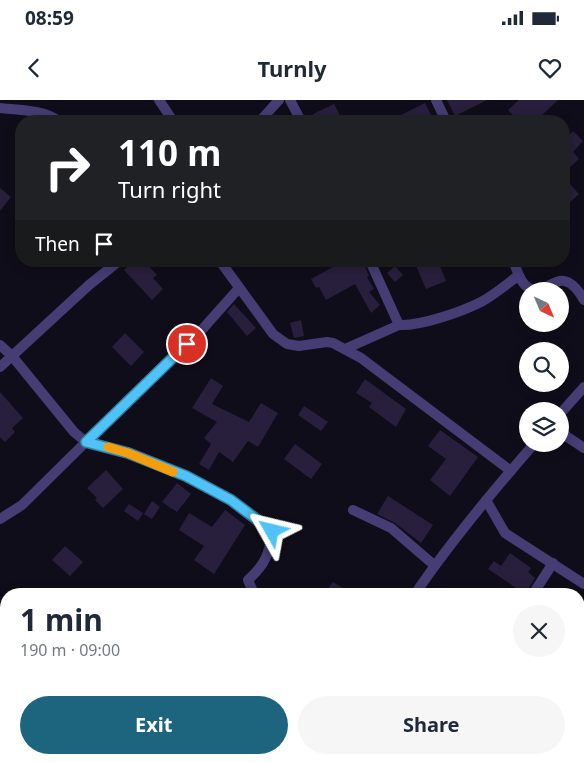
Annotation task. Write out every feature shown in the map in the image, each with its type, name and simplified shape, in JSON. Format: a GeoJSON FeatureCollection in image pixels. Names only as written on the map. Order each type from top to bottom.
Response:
{"type":"FeatureCollection","features":[{"type":"Feature","properties":{"kind":"street"},"geometry":{"type":"LineString","coordinates":[[159,100],[168,115]]}},
{"type":"Feature","properties":{"kind":"street"},"geometry":{"type":"LineString","coordinates":[[265,115],[279,100]]}},
{"type":"Feature","properties":{"kind":"street"},"geometry":{"type":"LineString","coordinates":[[290,100],[298,115]]}},
{"type":"Feature","properties":{"kind":"street"},"geometry":{"type":"LineString","coordinates":[[436,100],[443,115]]}},
{"type":"Feature","properties":{"kind":"street"},"geometry":{"type":"LineString","coordinates":[[0,108],[42,115]]}},
{"type":"Feature","properties":{"kind":"street"},"geometry":{"type":"LineString","coordinates":[[0,367],[89,285],[112,267]]}},
{"type":"Feature","properties":{"kind":"street"},"geometry":{"type":"LineString","coordinates":[[224,267],[273,334],[288,344],[299,346],[327,342],[333,343],[361,358],[511,471]]}},
{"type":"Feature","properties":{"kind":"street"},"geometry":{"type":"LineString","coordinates":[[373,267],[399,325]]}},
{"type":"Feature","properties":{"kind":"street"},"geometry":{"type":"LineString","coordinates":[[516,267],[522,282],[528,287],[537,290],[554,283],[568,281],[578,289],[584,300]]}},
{"type":"Feature","properties":{"kind":"street"},"geometry":{"type":"LineString","coordinates":[[345,349],[399,325],[408,326],[455,312],[482,301],[519,275]]}},
{"type":"Feature","properties":{"kind":"street"},"geometry":{"type":"LineString","coordinates":[[0,519],[22,505],[199,333],[240,288]]}},
{"type":"Feature","properties":{"kind":"street"},"geometry":{"type":"LineString","coordinates":[[0,345],[12,356],[74,432],[86,442],[128,453],[186,476],[231,500],[272,531],[270,546],[262,567],[248,580],[251,588]]}},
{"type":"Feature","properties":{"kind":"street"},"geometry":{"type":"LineString","coordinates":[[569,404],[584,386]]}},
{"type":"Feature","properties":{"kind":"street"},"geometry":{"type":"LineString","coordinates":[[569,438],[584,448]]}},
{"type":"Feature","properties":{"kind":"street"},"geometry":{"type":"LineString","coordinates":[[419,588],[486,500],[527,452]]}},
{"type":"Feature","properties":{"kind":"street"},"geometry":{"type":"LineString","coordinates":[[486,500],[505,533],[584,584]]}},
{"type":"Feature","properties":{"kind":"street"},"geometry":{"type":"LineString","coordinates":[[353,510],[392,528],[434,566]]}},
{"type":"Feature","properties":{"kind":"street"},"geometry":{"type":"LineString","coordinates":[[537,588],[553,563]]}},
{"type":"Feature","properties":{"kind":"building"},"geometry":{"type":"Polygon","coordinates":[[[447,100],[487,100],[457,115],[454,115],[447,100]]]}},
{"type":"Feature","properties":{"kind":"building"},"geometry":{"type":"Polygon","coordinates":[[[519,100],[558,100],[542,115],[513,115],[508,110],[519,100]]]}},
{"type":"Feature","properties":{"kind":"building"},"geometry":{"type":"Polygon","coordinates":[[[425,103],[431,115],[401,115],[425,103]]]}},
{"type":"Feature","properties":{"kind":"building"},"geometry":{"type":"Polygon","coordinates":[[[334,104],[340,115],[313,115],[334,104]]]}},
{"type":"Feature","properties":{"kind":"building"},"geometry":{"type":"Polygon","coordinates":[[[573,131],[583,141],[573,152],[579,159],[570,167],[570,134],[573,131]]]}},
{"type":"Feature","properties":{"kind":"building"},"geometry":{"type":"Polygon","coordinates":[[[570,184],[579,194],[570,202],[570,184]]]}},
{"type":"Feature","properties":{"kind":"building"},"geometry":{"type":"Polygon","coordinates":[[[0,188],[11,197],[0,211],[0,188]]]}},
{"type":"Feature","properties":{"kind":"building"},"geometry":{"type":"Polygon","coordinates":[[[127,267],[150,267],[157,275],[153,278],[163,289],[152,300],[124,270],[127,267]]]}},
{"type":"Feature","properties":{"kind":"building"},"geometry":{"type":"Polygon","coordinates":[[[333,267],[365,267],[369,276],[367,277],[374,289],[369,292],[380,305],[371,313],[355,284],[326,300],[319,287],[316,288],[311,279],[333,267]]]}},
{"type":"Feature","properties":{"kind":"building"},"geometry":{"type":"Polygon","coordinates":[[[396,267],[403,275],[395,282],[387,273],[396,267]]]}},
{"type":"Feature","properties":{"kind":"building"},"geometry":{"type":"Polygon","coordinates":[[[417,267],[440,267],[446,281],[426,289],[417,267]]]}},
{"type":"Feature","properties":{"kind":"building"},"geometry":{"type":"Polygon","coordinates":[[[234,304],[256,328],[247,336],[227,312],[234,304]]]}},
{"type":"Feature","properties":{"kind":"building"},"geometry":{"type":"Polygon","coordinates":[[[301,320],[304,336],[294,338],[290,323],[301,320]]]}},
{"type":"Feature","properties":{"kind":"building"},"geometry":{"type":"Polygon","coordinates":[[[125,333],[144,352],[131,366],[112,347],[125,333]]]}},
{"type":"Feature","properties":{"kind":"building"},"geometry":{"type":"Polygon","coordinates":[[[211,378],[223,386],[212,404],[249,422],[261,403],[278,413],[258,447],[248,441],[233,462],[219,452],[209,470],[199,464],[211,444],[204,438],[217,422],[192,408],[211,378]]]}},
{"type":"Feature","properties":{"kind":"building"},"geometry":{"type":"Polygon","coordinates":[[[365,379],[406,409],[396,427],[369,407],[372,403],[356,393],[365,379]]]}},
{"type":"Feature","properties":{"kind":"building"},"geometry":{"type":"Polygon","coordinates":[[[0,392],[23,418],[12,428],[15,432],[5,442],[0,437],[0,392]]]}},
{"type":"Feature","properties":{"kind":"building"},"geometry":{"type":"Polygon","coordinates":[[[304,406],[328,422],[321,431],[298,415],[304,406]]]}},
{"type":"Feature","properties":{"kind":"building"},"geometry":{"type":"Polygon","coordinates":[[[440,430],[478,457],[450,496],[430,480],[446,459],[428,446],[440,430]]]}},
{"type":"Feature","properties":{"kind":"building"},"geometry":{"type":"Polygon","coordinates":[[[295,444],[322,464],[311,479],[284,459],[295,444]]]}},
{"type":"Feature","properties":{"kind":"building"},"geometry":{"type":"Polygon","coordinates":[[[106,470],[123,489],[103,508],[95,500],[97,498],[87,488],[106,470]]]}},
{"type":"Feature","properties":{"kind":"building"},"geometry":{"type":"Polygon","coordinates":[[[177,483],[191,494],[177,512],[162,502],[177,483]]]}},
{"type":"Feature","properties":{"kind":"building"},"geometry":{"type":"Polygon","coordinates":[[[388,496],[433,525],[421,543],[395,523],[377,514],[388,496]]]}},
{"type":"Feature","properties":{"kind":"building"},"geometry":{"type":"Polygon","coordinates":[[[152,501],[160,507],[152,519],[144,514],[152,501]]]}},
{"type":"Feature","properties":{"kind":"building"},"geometry":{"type":"Polygon","coordinates":[[[129,504],[143,513],[138,521],[124,511],[129,504]]]}},
{"type":"Feature","properties":{"kind":"building"},"geometry":{"type":"Polygon","coordinates":[[[225,510],[245,525],[214,574],[194,560],[204,546],[179,530],[189,513],[212,527],[225,510]]]}},
{"type":"Feature","properties":{"kind":"building"},"geometry":{"type":"Polygon","coordinates":[[[65,546],[83,562],[70,576],[52,560],[65,546]]]}},
{"type":"Feature","properties":{"kind":"building"},"geometry":{"type":"Polygon","coordinates":[[[510,553],[531,568],[528,572],[535,578],[529,588],[516,588],[488,569],[494,561],[501,566],[510,553]]]}},
{"type":"Feature","properties":{"kind":"building"},"geometry":{"type":"Polygon","coordinates":[[[333,582],[342,588],[328,588],[333,582]]]}},
{"type":"Feature","properties":{"kind":"slow traffic"},"geometry":{"type":"LineString","coordinates":[[108,447],[128,453],[173,472]]}},
{"type":"Feature","properties":{"kind":"route"},"geometry":{"type":"LineString","coordinates":[[187,344],[86,442],[128,453],[186,476],[231,500],[272,531]]}}]}
